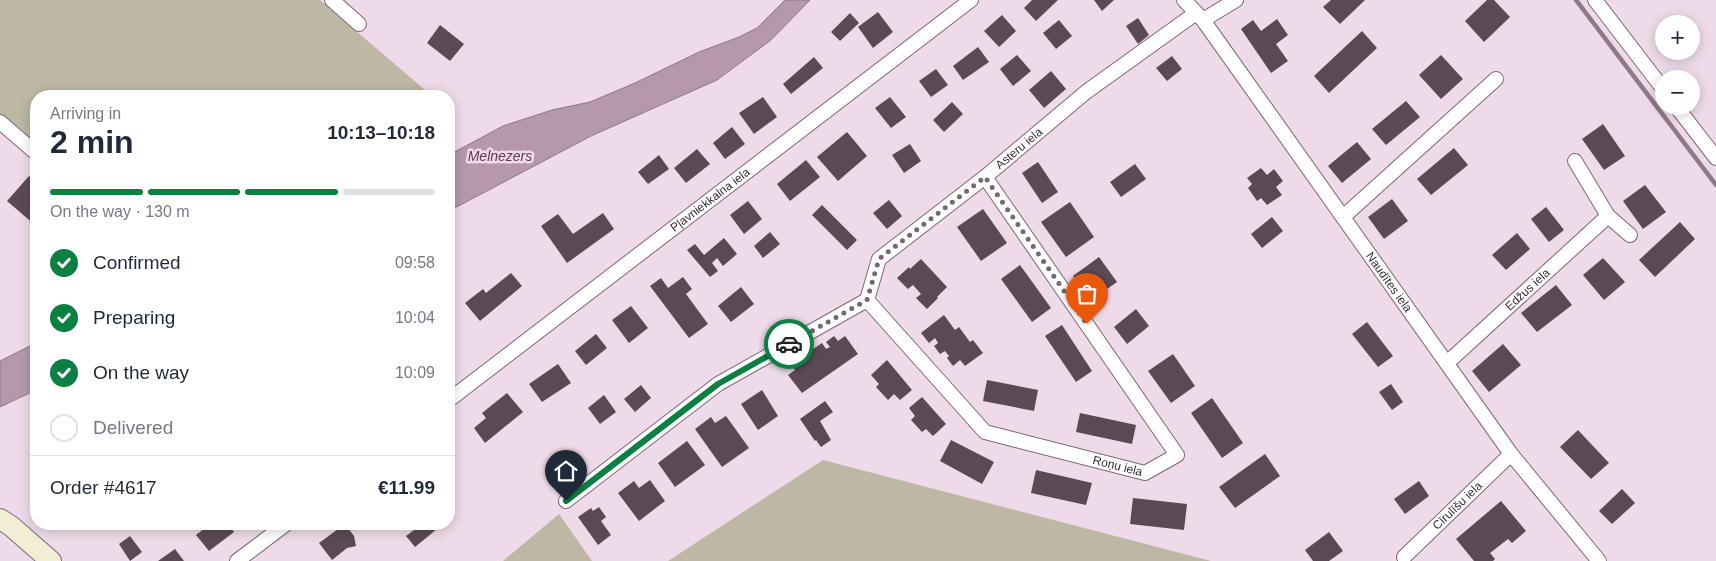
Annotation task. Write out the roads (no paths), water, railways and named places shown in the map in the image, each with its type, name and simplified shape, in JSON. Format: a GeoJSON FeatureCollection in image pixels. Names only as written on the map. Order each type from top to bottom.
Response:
{"type":"FeatureCollection","features":[{"type":"Feature","properties":{"kind":"main road"},"geometry":{"type":"LineString","coordinates":[[0,519],[11,526],[50,561]]}},
{"type":"Feature","properties":{"kind":"street"},"geometry":{"type":"LineString","coordinates":[[332,0],[358,24]]}},
{"type":"Feature","properties":{"kind":"street","name":"Pļavniekkalna iela"},"geometry":{"type":"LineString","coordinates":[[455,395],[971,0]]}},
{"type":"Feature","properties":{"kind":"street","name":"Naudītes iela"},"geometry":{"type":"LineString","coordinates":[[1184,0],[1199,16],[1511,454],[1599,561]]}},
{"type":"Feature","properties":{"kind":"street","name":"Asteru iela"},"geometry":{"type":"LineString","coordinates":[[867,300],[879,259],[985,177],[1086,92],[1199,16],[1236,0]]}},
{"type":"Feature","properties":{"kind":"street"},"geometry":{"type":"LineString","coordinates":[[1595,0],[1655,78]]}},
{"type":"Feature","properties":{"kind":"street"},"geometry":{"type":"LineString","coordinates":[[1343,217],[1496,79]]}},
{"type":"Feature","properties":{"kind":"street"},"geometry":{"type":"LineString","coordinates":[[1683,115],[1716,158]]}},
{"type":"Feature","properties":{"kind":"street"},"geometry":{"type":"LineString","coordinates":[[0,122],[30,148]]}},
{"type":"Feature","properties":{"kind":"street"},"geometry":{"type":"LineString","coordinates":[[1575,161],[1608,216],[1630,235]]}},
{"type":"Feature","properties":{"kind":"street","name":"Roņu iela"},"geometry":{"type":"LineString","coordinates":[[867,300],[985,432],[1145,473],[1177,456],[985,177]]}},
{"type":"Feature","properties":{"kind":"street","name":"Edžus iela"},"geometry":{"type":"LineString","coordinates":[[1448,363],[1608,216]]}},
{"type":"Feature","properties":{"kind":"street"},"geometry":{"type":"LineString","coordinates":[[566,501],[718,384],[867,300]]}},
{"type":"Feature","properties":{"kind":"street","name":"Cīrulīšu iela"},"geometry":{"type":"LineString","coordinates":[[1404,557],[1511,454]]}},
{"type":"Feature","properties":{"kind":"street"},"geometry":{"type":"LineString","coordinates":[[237,561],[278,530]]}},
{"type":"Feature","properties":{"kind":"water","name":"Melnezers"},"geometry":{"type":"Polygon","coordinates":[[[785,0],[810,0],[771,40],[717,80],[591,136],[455,208],[455,152],[503,126],[552,110],[590,102],[699,52],[757,28],[785,0]]]}},
{"type":"Feature","properties":{"kind":"water"},"geometry":{"type":"Polygon","coordinates":[[[30,346],[30,393],[0,407],[0,361],[30,346]]]}},
{"type":"Feature","properties":{"kind":"waterway"},"geometry":{"type":"LineString","coordinates":[[1576,0],[1716,185]]}}]}
